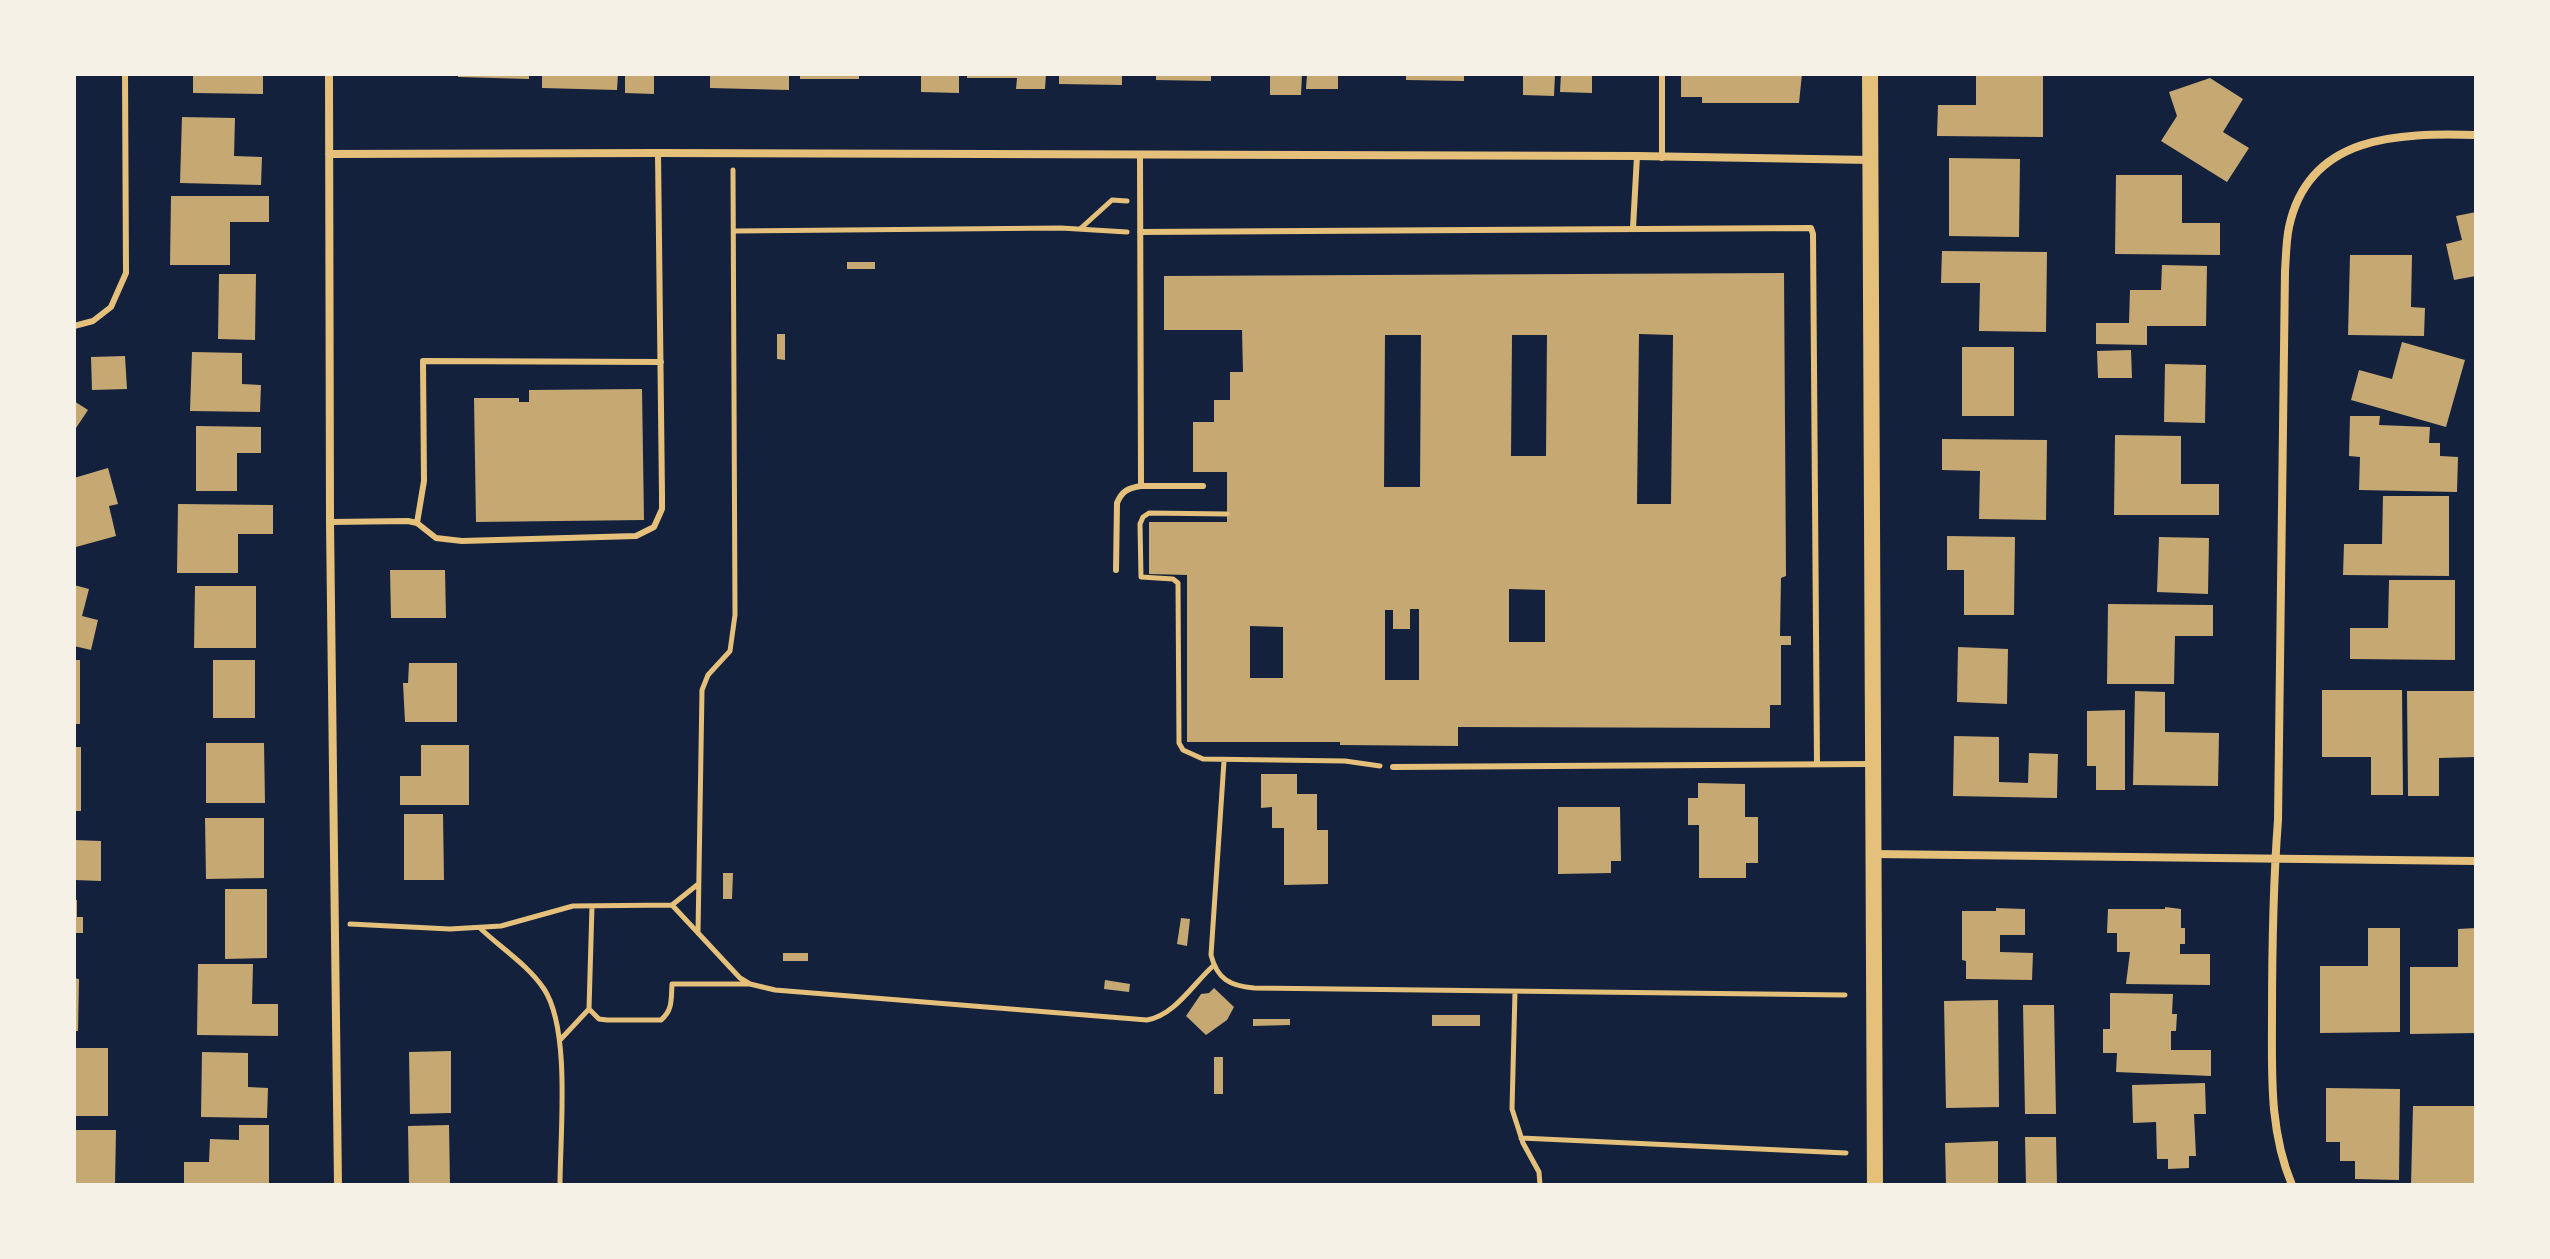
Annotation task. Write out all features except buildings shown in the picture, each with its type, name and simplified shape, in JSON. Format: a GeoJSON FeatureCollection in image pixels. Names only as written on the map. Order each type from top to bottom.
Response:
{"type":"FeatureCollection","features":[{"type":"Feature","properties":{"kind":"main road"},"geometry":{"type":"LineString","coordinates":[[1870,74],[1875,1185]]}},
{"type":"Feature","properties":{"kind":"street"},"geometry":{"type":"LineString","coordinates":[[329,74],[330,522],[338,1185]]}},
{"type":"Feature","properties":{"kind":"street"},"geometry":{"type":"LineString","coordinates":[[2292,1185],[2279,1151],[2272,1099],[2272,898],[2278,820],[2285,271],[2289,228],[2296,205],[2311,179],[2342,152],[2393,137],[2476,135]]}},
{"type":"Feature","properties":{"kind":"street"},"geometry":{"type":"LineString","coordinates":[[329,154],[1637,156],[1871,160]]}},
{"type":"Feature","properties":{"kind":"street"},"geometry":{"type":"LineString","coordinates":[[1873,854],[2476,861]]}},
{"type":"Feature","properties":{"kind":"lane"},"geometry":{"type":"LineString","coordinates":[[74,326],[93,321],[111,307],[126,273],[125,74]]}},
{"type":"Feature","properties":{"kind":"lane"},"geometry":{"type":"LineString","coordinates":[[1662,74],[1662,158]]}},
{"type":"Feature","properties":{"kind":"lane"},"geometry":{"type":"LineString","coordinates":[[330,522],[417,523],[436,538],[462,541],[636,536],[654,527],[662,509],[658,153]]}},
{"type":"Feature","properties":{"kind":"lane"},"geometry":{"type":"LineString","coordinates":[[1140,156],[1141,486]]}},
{"type":"Feature","properties":{"kind":"lane"},"geometry":{"type":"LineString","coordinates":[[1633,228],[1637,156]]}},
{"type":"Feature","properties":{"kind":"lane"},"geometry":{"type":"LineString","coordinates":[[1140,232],[1811,228],[1817,764]]}},
{"type":"Feature","properties":{"kind":"lane"},"geometry":{"type":"LineString","coordinates":[[417,523],[424,481],[423,361],[661,362]]}},
{"type":"Feature","properties":{"kind":"lane"},"geometry":{"type":"LineString","coordinates":[[1116,570],[1117,503],[1121,493],[1141,486],[1203,486]]}},
{"type":"Feature","properties":{"kind":"lane"},"geometry":{"type":"LineString","coordinates":[[1393,767],[1874,764]]}},
{"type":"Feature","properties":{"kind":"path"},"geometry":{"type":"LineString","coordinates":[[698,933],[702,690],[708,675],[730,651],[734,633],[735,231],[732,153]]}},
{"type":"Feature","properties":{"kind":"path"},"geometry":{"type":"LineString","coordinates":[[1080,229],[1112,200],[1140,201]]}},
{"type":"Feature","properties":{"kind":"path"},"geometry":{"type":"LineString","coordinates":[[735,231],[1080,229],[1140,232]]}},
{"type":"Feature","properties":{"kind":"path"},"geometry":{"type":"LineString","coordinates":[[1227,514],[1149,513],[1140,524],[1141,577],[1173,579],[1178,583],[1179,743],[1183,750],[1192,756],[1224,761],[1345,761],[1393,767]]}},
{"type":"Feature","properties":{"kind":"path"},"geometry":{"type":"LineString","coordinates":[[1224,761],[1211,955],[1222,977],[1232,983],[1254,988],[1845,995]]}},
{"type":"Feature","properties":{"kind":"path"},"geometry":{"type":"LineString","coordinates":[[334,924],[450,929],[501,926],[573,906],[672,905],[698,884]]}},
{"type":"Feature","properties":{"kind":"path"},"geometry":{"type":"LineString","coordinates":[[672,905],[740,978],[750,984]]}},
{"type":"Feature","properties":{"kind":"path"},"geometry":{"type":"LineString","coordinates":[[560,1040],[589,1009],[592,906]]}},
{"type":"Feature","properties":{"kind":"path"},"geometry":{"type":"LineString","coordinates":[[480,928],[542,987],[556,1014],[560,1040],[560,1185]]}},
{"type":"Feature","properties":{"kind":"path"},"geometry":{"type":"LineString","coordinates":[[589,1009],[599,1019],[654,1022],[668,1014],[672,984],[750,984],[775,990],[1138,1021],[1155,1019],[1169,1011],[1214,965]]}},
{"type":"Feature","properties":{"kind":"path"},"geometry":{"type":"LineString","coordinates":[[1515,992],[1512,1109],[1521,1138],[1539,1172],[1540,1185]]}},
{"type":"Feature","properties":{"kind":"path"},"geometry":{"type":"LineString","coordinates":[[1521,1138],[1846,1153]]}}]}
